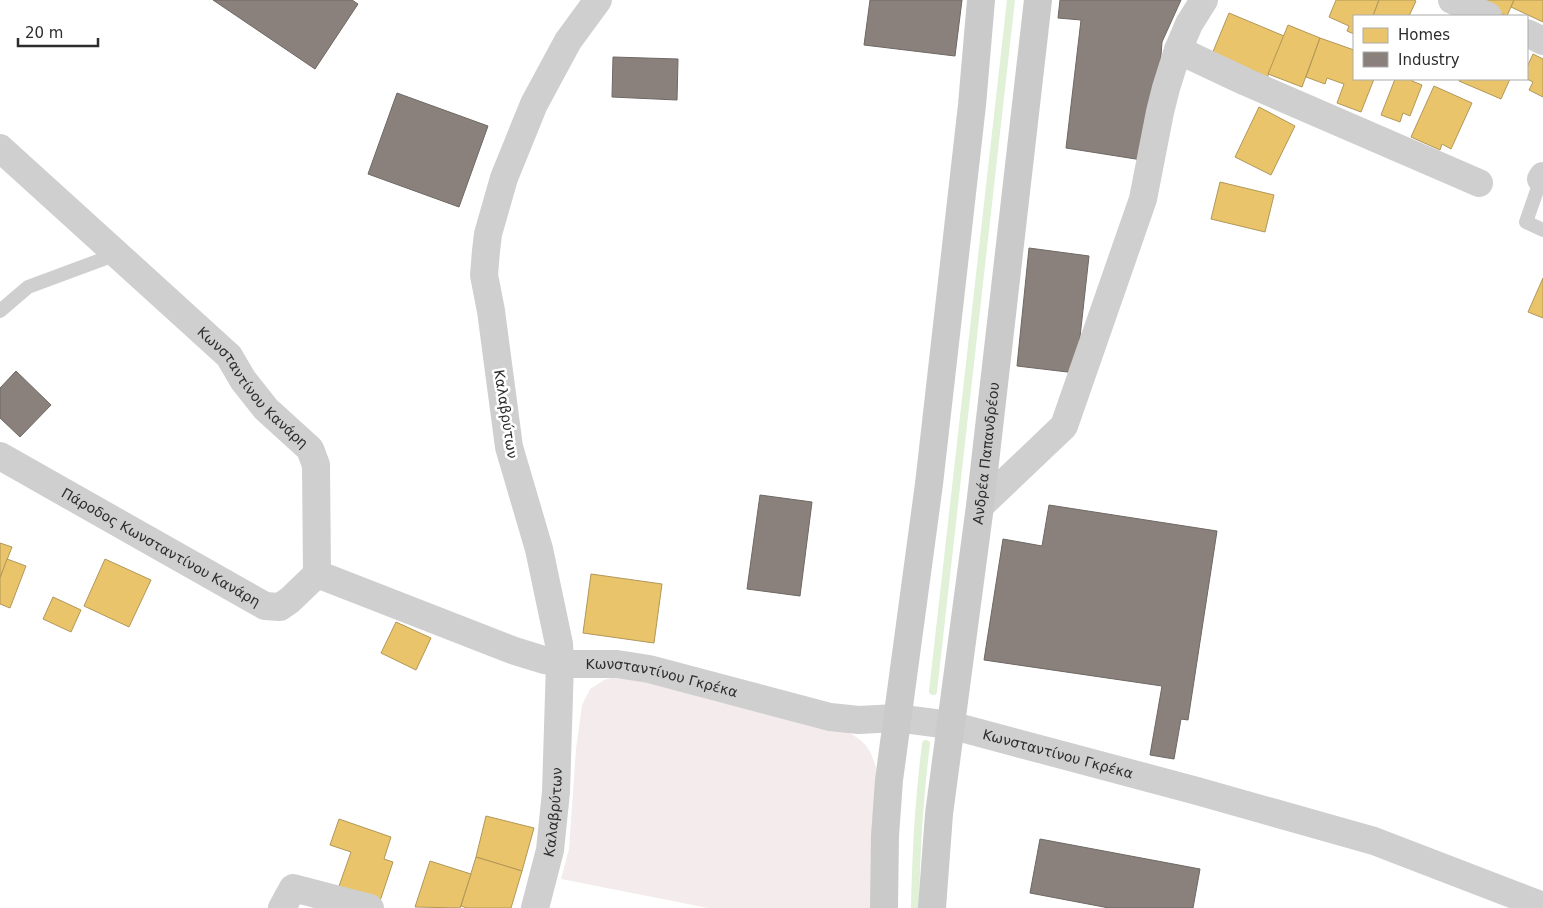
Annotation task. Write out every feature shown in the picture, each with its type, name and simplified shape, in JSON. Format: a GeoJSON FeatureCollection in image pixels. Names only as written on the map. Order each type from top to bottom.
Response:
{"type":"FeatureCollection","features":[{"type":"Feature","properties":{"kind":"main road"},"geometry":{"type":"LineString","coordinates":[[884,908],[883,887],[887,799],[896,718],[929,484],[972,105],[981,0]]}},
{"type":"Feature","properties":{"kind":"main road","name":"Ανδρέα Παπανδρέου"},"geometry":{"type":"LineString","coordinates":[[932,908],[939,814],[980,506],[1038,0]]}},
{"type":"Feature","properties":{"kind":"street","name":"Καλαβρύτων"},"geometry":{"type":"LineString","coordinates":[[535,908],[550,850],[555,801],[559,739],[559,644],[539,549],[509,447],[491,311],[484,275],[488,234],[496,203],[517,145],[547,78],[568,41],[598,0]]}},
{"type":"Feature","properties":{"kind":"street"},"geometry":{"type":"LineString","coordinates":[[980,506],[1064,426],[1143,199],[1164,96],[1178,50],[1189,24],[1204,0]]}},
{"type":"Feature","properties":{"kind":"street"},"geometry":{"type":"LineString","coordinates":[[1452,0],[1486,15]]}},
{"type":"Feature","properties":{"kind":"street"},"geometry":{"type":"LineString","coordinates":[[1528,34],[1543,41]]}},
{"type":"Feature","properties":{"kind":"street"},"geometry":{"type":"LineString","coordinates":[[1178,50],[1246,82],[1479,183]]}},
{"type":"Feature","properties":{"kind":"street","name":"Κωνσταντίνου Κανάρη"},"geometry":{"type":"LineString","coordinates":[[0,148],[230,356],[243,380],[266,409],[310,449],[316,465],[317,574]]}},
{"type":"Feature","properties":{"kind":"street","name":"Πάροδος Κωνσταντίνου Κανάρη"},"geometry":{"type":"LineString","coordinates":[[0,456],[265,606],[280,607],[317,574]]}},
{"type":"Feature","properties":{"kind":"street"},"geometry":{"type":"LineString","coordinates":[[317,574],[512,650],[560,663]]}},
{"type":"Feature","properties":{"kind":"street","name":"Κωνσταντίνου Γκρέκα"},"geometry":{"type":"LineString","coordinates":[[560,663],[617,664],[649,669],[830,716],[859,720],[896,718],[950,726],[1197,791],[1374,841],[1543,906]]}},
{"type":"Feature","properties":{"kind":"street"},"geometry":{"type":"LineString","coordinates":[[282,908],[293,888],[370,908]]}},
{"type":"Feature","properties":{"kind":"lane"},"geometry":{"type":"LineString","coordinates":[[1542,177],[1526,222],[1543,230]]}},
{"type":"Feature","properties":{"kind":"lane"},"geometry":{"type":"LineString","coordinates":[[0,311],[28,287],[117,254]]}},
{"type":"Feature","properties":{"kind":"shaded area"},"geometry":{"type":"Polygon","coordinates":[[[622,675],[847,731],[863,742],[872,755],[876,768],[871,908],[708,908],[561,879],[569,849],[576,749],[582,705],[590,689],[604,680],[622,675]]]}},
{"type":"Feature","properties":{"kind":"building: Homes"},"geometry":{"type":"Polygon","coordinates":[[[1336,0],[1379,0],[1373,15],[1353,15],[1353,34],[1347,31],[1349,26],[1329,17],[1336,0]]]}},
{"type":"Feature","properties":{"kind":"building: Homes"},"geometry":{"type":"Polygon","coordinates":[[[1379,0],[1416,1],[1409,15],[1373,15],[1379,0]]]}},
{"type":"Feature","properties":{"kind":"building: Homes"},"geometry":{"type":"Polygon","coordinates":[[[1469,0],[1514,0],[1507,15],[1469,0]]]}},
{"type":"Feature","properties":{"kind":"building: Homes"},"geometry":{"type":"Polygon","coordinates":[[[1514,0],[1543,0],[1543,22],[1511,7],[1514,0]]]}},
{"type":"Feature","properties":{"kind":"building: Homes"},"geometry":{"type":"Polygon","coordinates":[[[1229,13],[1284,36],[1267,78],[1212,54],[1229,13]]]}},
{"type":"Feature","properties":{"kind":"building: Homes"},"geometry":{"type":"Polygon","coordinates":[[[1288,25],[1320,38],[1302,87],[1268,74],[1288,25]]]}},
{"type":"Feature","properties":{"kind":"building: Homes"},"geometry":{"type":"Polygon","coordinates":[[[1320,38],[1353,50],[1353,80],[1374,80],[1361,112],[1337,103],[1344,84],[1327,78],[1325,84],[1306,77],[1320,38]]]}},
{"type":"Feature","properties":{"kind":"building: Homes"},"geometry":{"type":"Polygon","coordinates":[[[1533,54],[1543,59],[1543,97],[1529,90],[1533,82],[1528,80],[1528,65],[1533,54]]]}},
{"type":"Feature","properties":{"kind":"building: Homes"},"geometry":{"type":"Polygon","coordinates":[[[1395,80],[1412,80],[1422,85],[1410,116],[1403,113],[1400,122],[1381,115],[1395,80]]]}},
{"type":"Feature","properties":{"kind":"building: Homes"},"geometry":{"type":"Polygon","coordinates":[[[1460,80],[1510,80],[1501,99],[1460,80]]]}},
{"type":"Feature","properties":{"kind":"building: Homes"},"geometry":{"type":"Polygon","coordinates":[[[1434,86],[1472,103],[1451,149],[1442,144],[1440,150],[1411,137],[1434,86]]]}},
{"type":"Feature","properties":{"kind":"building: Homes"},"geometry":{"type":"Polygon","coordinates":[[[1259,107],[1295,126],[1271,175],[1235,157],[1259,107]]]}},
{"type":"Feature","properties":{"kind":"building: Homes"},"geometry":{"type":"Polygon","coordinates":[[[1220,182],[1274,195],[1265,232],[1211,219],[1220,182]]]}},
{"type":"Feature","properties":{"kind":"building: Homes"},"geometry":{"type":"Polygon","coordinates":[[[1543,278],[1543,318],[1528,312],[1543,278]]]}},
{"type":"Feature","properties":{"kind":"building: Homes"},"geometry":{"type":"Polygon","coordinates":[[[0,543],[12,547],[0,578],[0,543]]]}},
{"type":"Feature","properties":{"kind":"building: Homes"},"geometry":{"type":"Polygon","coordinates":[[[7,559],[26,566],[10,608],[0,604],[0,578],[7,559]]]}},
{"type":"Feature","properties":{"kind":"building: Homes"},"geometry":{"type":"Polygon","coordinates":[[[105,559],[151,580],[129,627],[84,606],[105,559]]]}},
{"type":"Feature","properties":{"kind":"building: Homes"},"geometry":{"type":"Polygon","coordinates":[[[591,574],[662,584],[654,643],[583,633],[591,574]]]}},
{"type":"Feature","properties":{"kind":"building: Homes"},"geometry":{"type":"Polygon","coordinates":[[[53,597],[81,610],[71,632],[43,619],[53,597]]]}},
{"type":"Feature","properties":{"kind":"building: Homes"},"geometry":{"type":"Polygon","coordinates":[[[396,622],[431,638],[416,670],[381,653],[396,622]]]}},
{"type":"Feature","properties":{"kind":"building: Homes"},"geometry":{"type":"Polygon","coordinates":[[[486,816],[534,828],[522,871],[476,857],[486,816]]]}},
{"type":"Feature","properties":{"kind":"building: Homes"},"geometry":{"type":"Polygon","coordinates":[[[339,819],[391,837],[384,859],[393,862],[379,904],[338,889],[351,852],[330,845],[339,819]]]}},
{"type":"Feature","properties":{"kind":"building: Homes"},"geometry":{"type":"Polygon","coordinates":[[[476,857],[522,871],[511,908],[467,908],[461,906],[476,857]]]}},
{"type":"Feature","properties":{"kind":"building: Homes"},"geometry":{"type":"Polygon","coordinates":[[[430,861],[471,874],[460,908],[415,907],[430,861]]]}},
{"type":"Feature","properties":{"kind":"building: Industry"},"geometry":{"type":"Polygon","coordinates":[[[213,0],[352,0],[358,4],[315,69],[213,0]]]}},
{"type":"Feature","properties":{"kind":"building: Industry"},"geometry":{"type":"Polygon","coordinates":[[[870,0],[962,0],[955,56],[864,45],[870,0]]]}},
{"type":"Feature","properties":{"kind":"building: Industry"},"geometry":{"type":"Polygon","coordinates":[[[1060,0],[1181,0],[1162,42],[1160,68],[1142,160],[1066,148],[1081,20],[1058,18],[1060,0]]]}},
{"type":"Feature","properties":{"kind":"building: Industry"},"geometry":{"type":"Polygon","coordinates":[[[613,57],[678,59],[677,100],[612,97],[613,57]]]}},
{"type":"Feature","properties":{"kind":"building: Industry"},"geometry":{"type":"Polygon","coordinates":[[[397,93],[488,126],[459,207],[368,174],[397,93]]]}},
{"type":"Feature","properties":{"kind":"building: Industry"},"geometry":{"type":"Polygon","coordinates":[[[1029,248],[1089,256],[1076,373],[1017,366],[1029,248]]]}},
{"type":"Feature","properties":{"kind":"building: Industry"},"geometry":{"type":"Polygon","coordinates":[[[16,371],[51,405],[20,437],[0,418],[0,388],[16,371]]]}},
{"type":"Feature","properties":{"kind":"building: Industry"},"geometry":{"type":"Polygon","coordinates":[[[760,495],[812,502],[800,596],[747,589],[760,495]]]}},
{"type":"Feature","properties":{"kind":"building: Industry"},"geometry":{"type":"Polygon","coordinates":[[[1049,505],[1217,531],[1188,720],[1181,719],[1174,759],[1150,755],[1162,686],[984,660],[1003,539],[1042,546],[1049,505]]]}},
{"type":"Feature","properties":{"kind":"building: Industry"},"geometry":{"type":"Polygon","coordinates":[[[1040,839],[1200,869],[1193,908],[1109,908],[1030,893],[1040,839]]]}},
{"type":"Feature","properties":{"kind":"waterway"},"geometry":{"type":"LineString","coordinates":[[933,691],[1011,0]]}},
{"type":"Feature","properties":{"kind":"waterway"},"geometry":{"type":"LineString","coordinates":[[915,908],[918,826],[926,744]]}}]}
